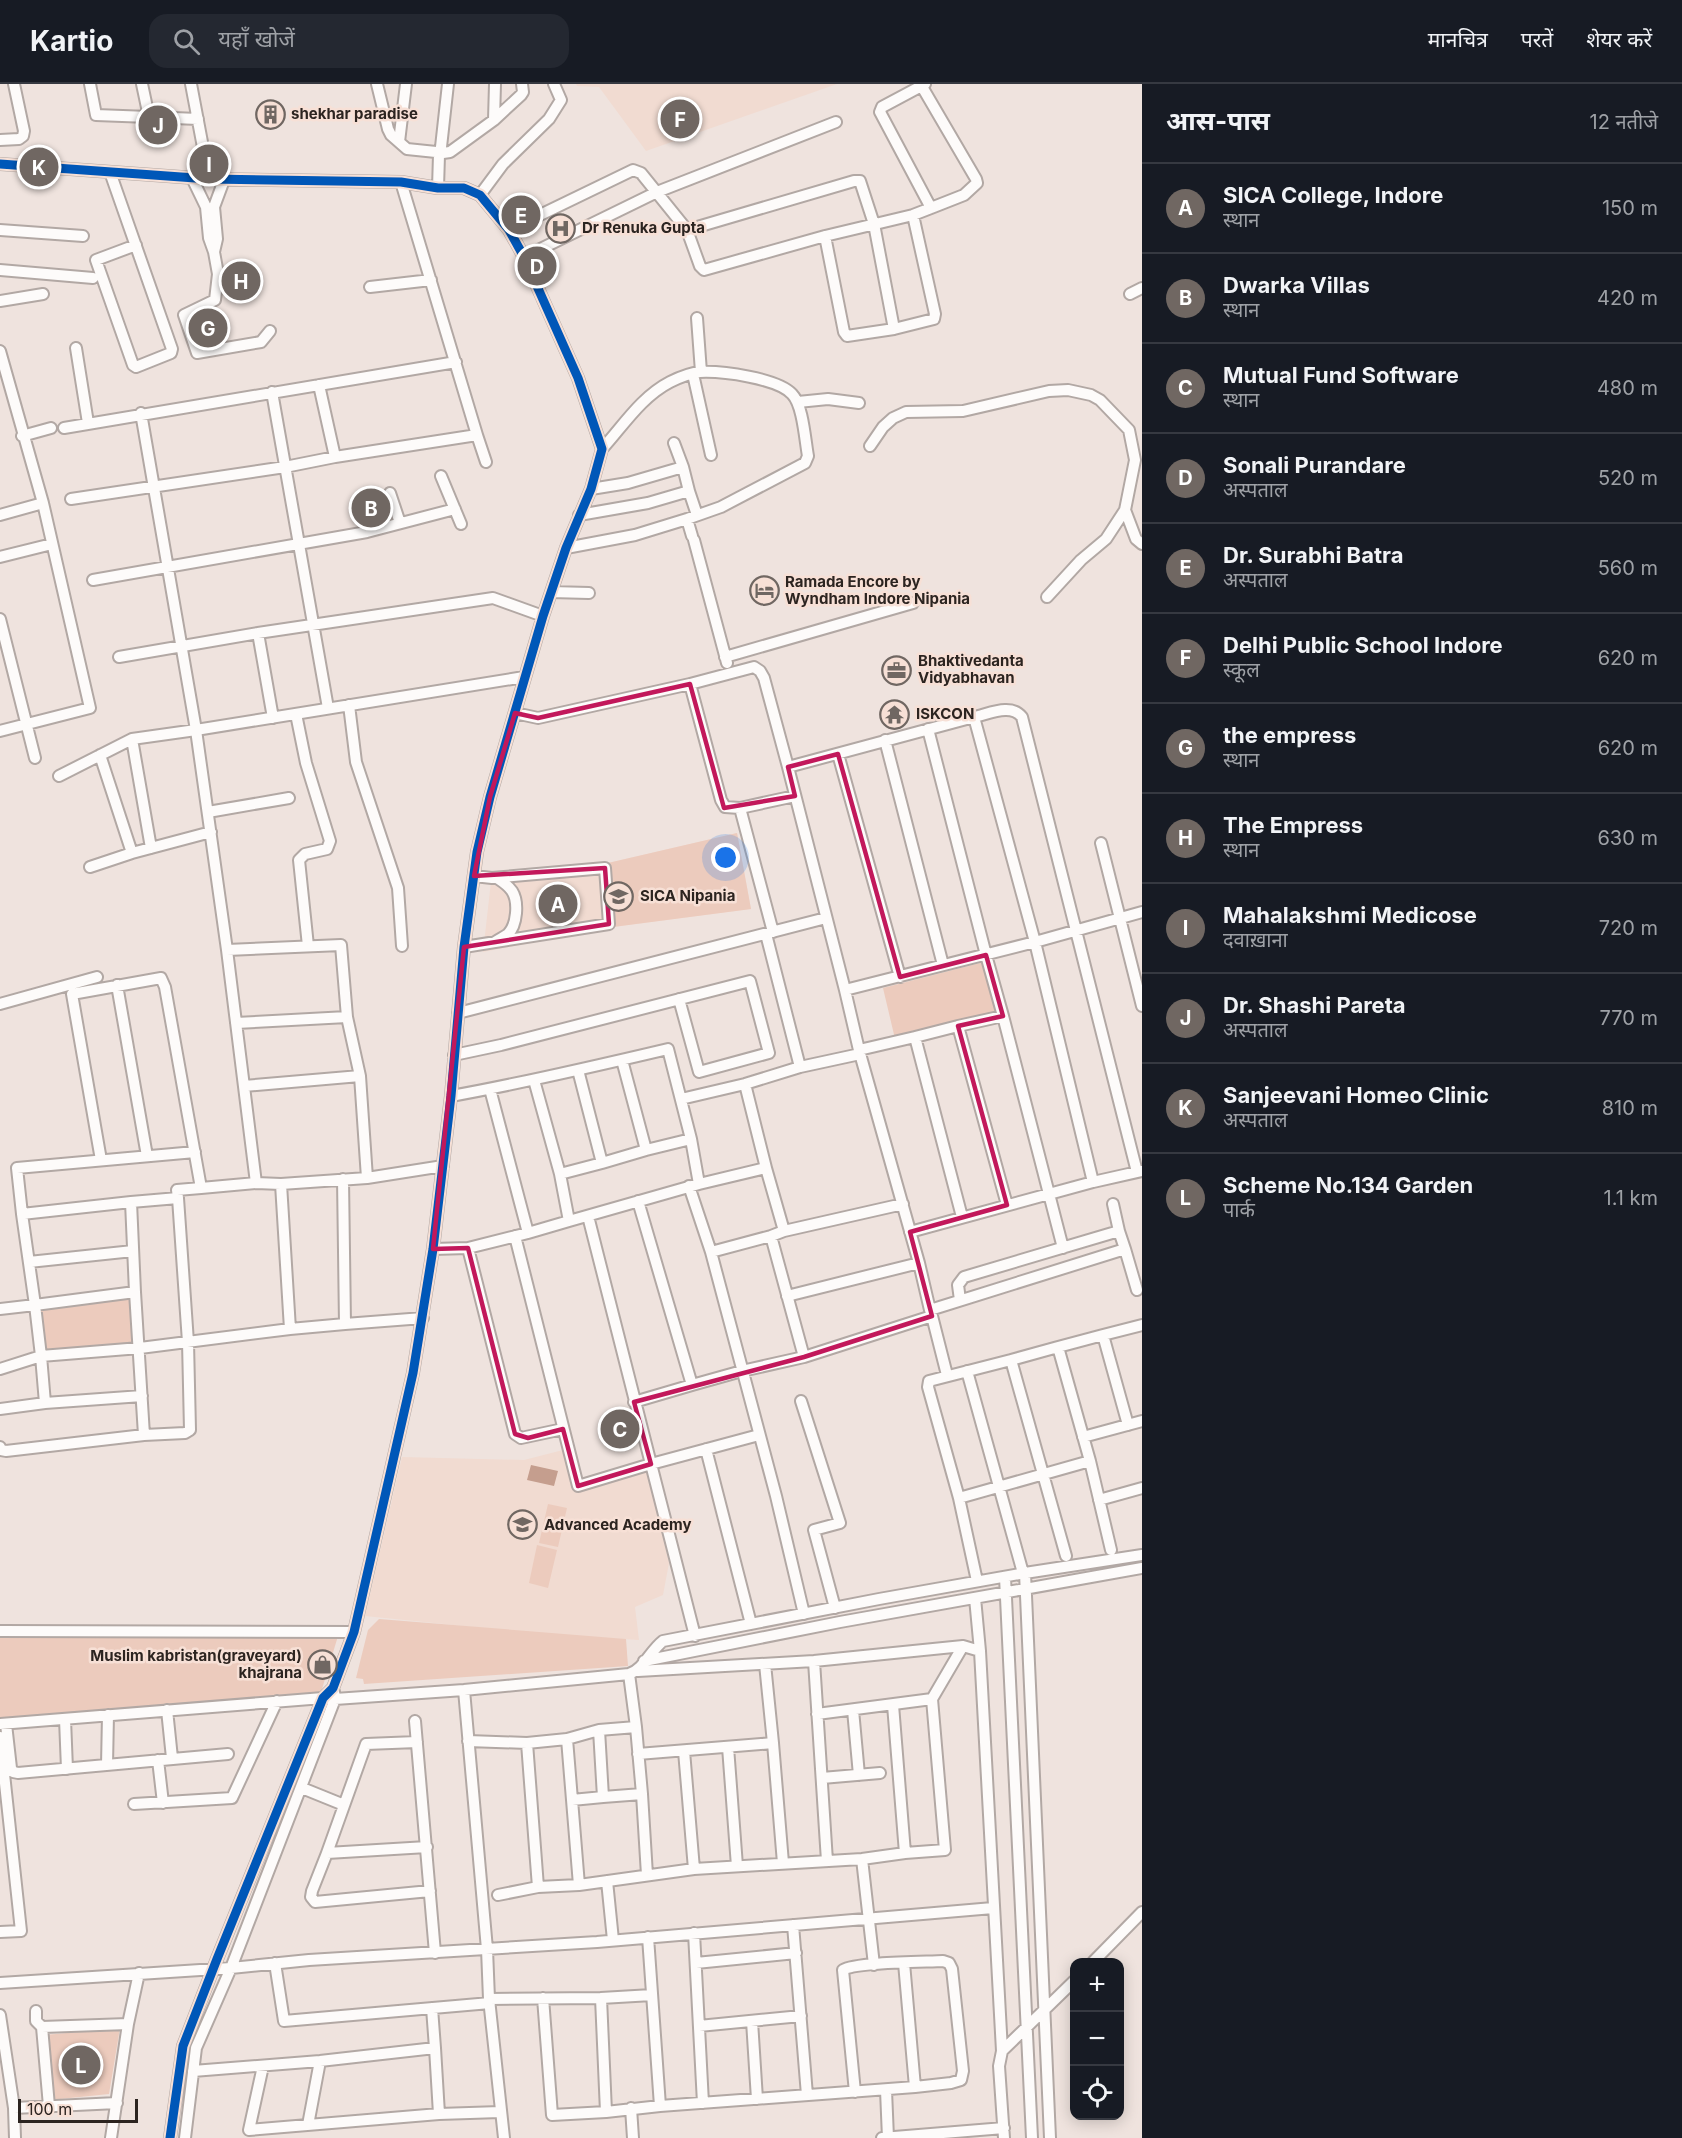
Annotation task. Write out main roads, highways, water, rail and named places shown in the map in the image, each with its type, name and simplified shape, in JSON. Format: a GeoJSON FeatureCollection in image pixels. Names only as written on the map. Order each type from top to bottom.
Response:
{"type":"FeatureCollection","features":[{"type":"Feature","properties":{"kind":"place","name":"shekhar paradise"},"geometry":{"type":"Point","coordinates":[270,114]}},
{"type":"Feature","properties":{"kind":"place","name":"Delhi Public School Indore"},"geometry":{"type":"Point","coordinates":[680,119]}},
{"type":"Feature","properties":{"kind":"place","name":"Dr. Shashi Pareta"},"geometry":{"type":"Point","coordinates":[158,125]}},
{"type":"Feature","properties":{"kind":"place","name":"Mahalakshmi Medicose"},"geometry":{"type":"Point","coordinates":[209,164]}},
{"type":"Feature","properties":{"kind":"place","name":"Sanjeevani Homeo Clinic"},"geometry":{"type":"Point","coordinates":[39,167]}},
{"type":"Feature","properties":{"kind":"place","name":"Dr. Surabhi Batra"},"geometry":{"type":"Point","coordinates":[521,215]}},
{"type":"Feature","properties":{"kind":"place","name":"Dr Renuka Gupta"},"geometry":{"type":"Point","coordinates":[561,228]}},
{"type":"Feature","properties":{"kind":"place","name":"Sonali Purandare"},"geometry":{"type":"Point","coordinates":[537,266]}},
{"type":"Feature","properties":{"kind":"place","name":"The Empress"},"geometry":{"type":"Point","coordinates":[241,281]}},
{"type":"Feature","properties":{"kind":"place","name":"the empress"},"geometry":{"type":"Point","coordinates":[208,328]}},
{"type":"Feature","properties":{"kind":"place","name":"Dwarka Villas"},"geometry":{"type":"Point","coordinates":[371,508]}},
{"type":"Feature","properties":{"kind":"place","name":"Ramada Encore by Wyndham Indore Nipania"},"geometry":{"type":"Point","coordinates":[764,591]}},
{"type":"Feature","properties":{"kind":"place","name":"Bhaktivedanta Vidyabhavan"},"geometry":{"type":"Point","coordinates":[897,670]}},
{"type":"Feature","properties":{"kind":"place","name":"ISKCON"},"geometry":{"type":"Point","coordinates":[895,714]}},
{"type":"Feature","properties":{"kind":"place","name":"SICA Nipania"},"geometry":{"type":"Point","coordinates":[619,896]}},
{"type":"Feature","properties":{"kind":"place","name":"SICA College, Indore"},"geometry":{"type":"Point","coordinates":[558,904]}},
{"type":"Feature","properties":{"kind":"place","name":"Mutual Fund Software"},"geometry":{"type":"Point","coordinates":[620,1429]}},
{"type":"Feature","properties":{"kind":"place","name":"Advanced Academy"},"geometry":{"type":"Point","coordinates":[523,1525]}},
{"type":"Feature","properties":{"kind":"place","name":"Muslim kabristan(graveyard) khajrana"},"geometry":{"type":"Point","coordinates":[323,1665]}},
{"type":"Feature","properties":{"kind":"place","name":"Scheme No.134 Garden"},"geometry":{"type":"Point","coordinates":[81,2065]}}]}
